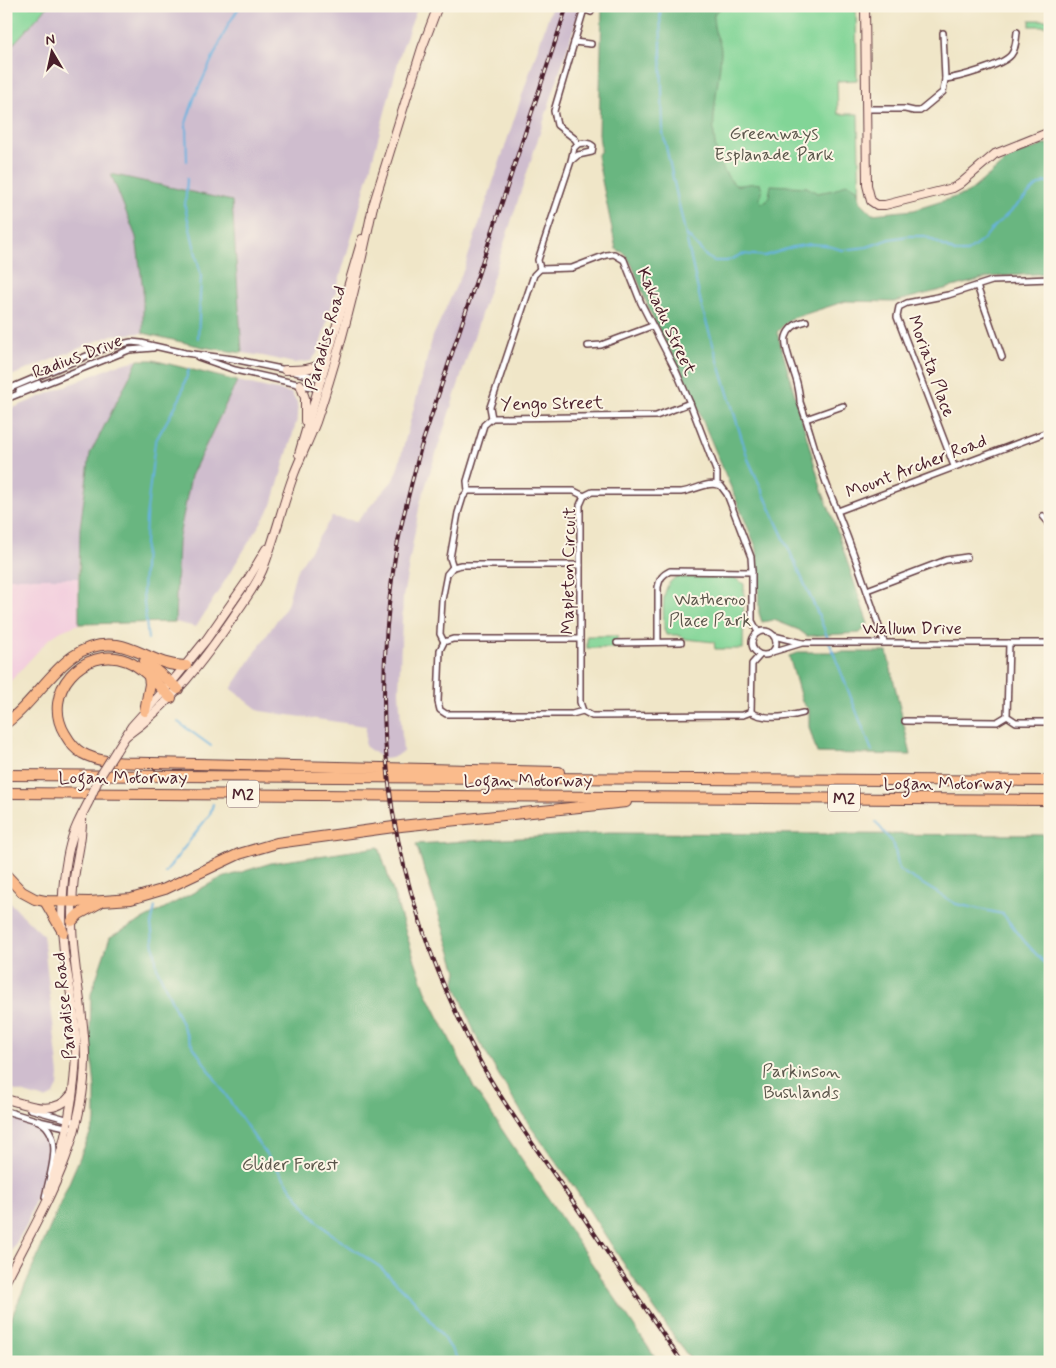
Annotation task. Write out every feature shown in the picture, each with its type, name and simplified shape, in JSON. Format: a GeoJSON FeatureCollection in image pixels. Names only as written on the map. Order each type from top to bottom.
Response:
{"type":"FeatureCollection","features":[{"type":"Feature","properties":{"kind":"highway"},"geometry":{"type":"LineString","coordinates":[[6,723],[31,701],[66,661],[88,648],[116,645],[132,649],[163,663],[186,666]]}},
{"type":"Feature","properties":{"kind":"highway"},"geometry":{"type":"LineString","coordinates":[[147,657],[145,661],[175,686]]}},
{"type":"Feature","properties":{"kind":"highway"},"geometry":{"type":"LineString","coordinates":[[167,694],[135,665],[126,661],[108,658],[88,662],[74,671],[64,684],[57,706],[58,718],[62,729],[75,748],[94,758],[121,762],[546,771],[597,773],[616,779]]}},
{"type":"Feature","properties":{"kind":"highway"},"geometry":{"type":"LineString","coordinates":[[145,710],[150,684],[149,677]]}},
{"type":"Feature","properties":{"kind":"highway","name":"Logan Motorway"},"geometry":{"type":"LineString","coordinates":[[6,775],[1050,781]]}},
{"type":"Feature","properties":{"kind":"highway","name":"Logan Motorway"},"geometry":{"type":"LineString","coordinates":[[6,793],[1050,800]]}},
{"type":"Feature","properties":{"kind":"highway"},"geometry":{"type":"LineString","coordinates":[[6,876],[22,892],[35,899],[44,901],[102,902],[131,899],[155,893],[239,854],[277,843],[547,809],[624,803],[639,797]]}},
{"type":"Feature","properties":{"kind":"highway"},"geometry":{"type":"LineString","coordinates":[[44,901],[63,932]]}},
{"type":"Feature","properties":{"kind":"highway"},"geometry":{"type":"LineString","coordinates":[[72,920],[79,914],[102,902]]}},
{"type":"Feature","properties":{"kind":"street","name":"Paradise Road"},"geometry":{"type":"LineString","coordinates":[[325,379],[326,361],[365,227],[422,48],[438,6]]}},
{"type":"Feature","properties":{"kind":"street"},"geometry":{"type":"LineString","coordinates":[[865,6],[867,185],[871,201],[877,205],[885,205],[953,188],[996,154],[1050,132]]}},
{"type":"Feature","properties":{"kind":"street"},"geometry":{"type":"LineString","coordinates":[[578,144],[575,138],[557,126],[554,111],[584,10],[591,12]]}},
{"type":"Feature","properties":{"kind":"street"},"geometry":{"type":"LineString","coordinates":[[945,79],[957,78],[1006,60],[1013,54],[1017,32]]}},
{"type":"Feature","properties":{"kind":"street"},"geometry":{"type":"LineString","coordinates":[[867,109],[920,110],[943,92],[945,79],[944,33]]}},
{"type":"Feature","properties":{"kind":"street"},"geometry":{"type":"LineString","coordinates":[[574,42],[591,44]]}},
{"type":"Feature","properties":{"kind":"street"},"geometry":{"type":"LineString","coordinates":[[492,418],[490,407],[534,275],[540,270],[538,260],[572,161],[574,148],[578,144],[590,144],[594,150],[592,152],[574,158],[572,161]]}},
{"type":"Feature","properties":{"kind":"street","name":"Paradise Road"},"geometry":{"type":"LineString","coordinates":[[294,475],[315,423],[322,389],[359,273],[373,206]]}},
{"type":"Feature","properties":{"kind":"street","name":"Kakadu Street"},"geometry":{"type":"LineString","coordinates":[[540,270],[572,268],[606,255],[614,254],[624,260],[652,326],[690,403],[717,472],[717,484]]}},
{"type":"Feature","properties":{"kind":"street","name":"Moriata Place"},"geometry":{"type":"LineString","coordinates":[[954,466],[898,317],[899,307],[907,303],[948,295],[992,281],[1050,279]]}},
{"type":"Feature","properties":{"kind":"street"},"geometry":{"type":"LineString","coordinates":[[977,286],[1002,357]]}},
{"type":"Feature","properties":{"kind":"street"},"geometry":{"type":"LineString","coordinates":[[806,321],[798,323],[791,328],[786,338],[786,345],[798,386],[800,402],[830,493],[838,511]]}},
{"type":"Feature","properties":{"kind":"street"},"geometry":{"type":"LineString","coordinates":[[588,346],[601,345],[652,326]]}},
{"type":"Feature","properties":{"kind":"street","name":"Radius Drive"},"geometry":{"type":"LineString","coordinates":[[6,390],[119,344],[141,343],[185,353],[233,359],[325,379]]}},
{"type":"Feature","properties":{"kind":"street","name":"Radius Drive"},"geometry":{"type":"LineString","coordinates":[[6,398],[129,350],[161,348]]}},
{"type":"Feature","properties":{"kind":"street","name":"Radius Drive"},"geometry":{"type":"LineString","coordinates":[[185,353],[235,370],[322,389]]}},
{"type":"Feature","properties":{"kind":"street"},"geometry":{"type":"LineString","coordinates":[[285,370],[303,370],[318,366],[326,361]]}},
{"type":"Feature","properties":{"kind":"street"},"geometry":{"type":"LineString","coordinates":[[300,384],[305,398],[305,431]]}},
{"type":"Feature","properties":{"kind":"street","name":"Paradise Road"},"geometry":{"type":"LineString","coordinates":[[126,736],[175,686],[223,632],[256,583],[278,525],[294,475],[305,431],[322,389]]}},
{"type":"Feature","properties":{"kind":"street","name":"Yengo Street"},"geometry":{"type":"LineString","coordinates":[[453,567],[450,558],[458,513],[463,497],[468,491],[467,480],[484,425],[492,418],[501,416],[656,416],[690,403]]}},
{"type":"Feature","properties":{"kind":"street"},"geometry":{"type":"LineString","coordinates":[[806,419],[843,406]]}},
{"type":"Feature","properties":{"kind":"street","name":"Mount Archer Road"},"geometry":{"type":"LineString","coordinates":[[884,642],[867,590],[842,527],[838,511],[1050,431]]}},
{"type":"Feature","properties":{"kind":"street"},"geometry":{"type":"LineString","coordinates":[[717,484],[728,494],[751,558],[752,620],[758,632]]}},
{"type":"Feature","properties":{"kind":"street","name":"Mapleton Circuit"},"geometry":{"type":"LineString","coordinates":[[583,711],[580,702],[580,505],[584,496],[592,492],[680,492],[717,484]]}},
{"type":"Feature","properties":{"kind":"street"},"geometry":{"type":"LineString","coordinates":[[468,491],[574,491],[584,496]]}},
{"type":"Feature","properties":{"kind":"street"},"geometry":{"type":"LineString","coordinates":[[1043,516],[1050,523],[1050,534]]}},
{"type":"Feature","properties":{"kind":"street","name":"Paradise Road"},"geometry":{"type":"LineString","coordinates":[[175,686],[186,666],[237,597],[278,525]]}},
{"type":"Feature","properties":{"kind":"street"},"geometry":{"type":"LineString","coordinates":[[867,590],[946,560],[968,557]]}},
{"type":"Feature","properties":{"kind":"street"},"geometry":{"type":"LineString","coordinates":[[444,642],[440,634],[442,600],[447,574],[453,567],[461,565],[580,565]]}},
{"type":"Feature","properties":{"kind":"street"},"geometry":{"type":"LineString","coordinates":[[658,642],[658,587],[659,580],[663,574],[670,571],[752,572]]}},
{"type":"Feature","properties":{"kind":"street"},"geometry":{"type":"LineString","coordinates":[[772,652],[776,646],[774,636],[765,631],[758,632],[753,637],[751,644],[754,651],[760,655],[766,655],[802,643]]}},
{"type":"Feature","properties":{"kind":"street","name":"Wallum Drive"},"geometry":{"type":"LineString","coordinates":[[774,636],[802,643],[1050,643]]}},
{"type":"Feature","properties":{"kind":"street"},"geometry":{"type":"LineString","coordinates":[[580,639],[453,639],[444,642],[440,650],[438,702],[440,710],[446,714],[572,714],[583,711],[592,716],[742,715],[751,712]]}},
{"type":"Feature","properties":{"kind":"street"},"geometry":{"type":"LineString","coordinates":[[617,643],[681,642]]}},
{"type":"Feature","properties":{"kind":"street"},"geometry":{"type":"LineString","coordinates":[[1007,716],[1009,643]]}},
{"type":"Feature","properties":{"kind":"street"},"geometry":{"type":"LineString","coordinates":[[751,712],[752,664],[760,655]]}},
{"type":"Feature","properties":{"kind":"street","name":"Paradise Road"},"geometry":{"type":"LineString","coordinates":[[26,1243],[53,1176],[67,1123],[72,1094],[76,1051],[75,1024],[63,932],[67,902],[82,838],[82,816],[99,778],[132,726],[145,710],[167,694]]}},
{"type":"Feature","properties":{"kind":"street"},"geometry":{"type":"LineString","coordinates":[[751,712],[758,717],[788,717],[803,713]]}},
{"type":"Feature","properties":{"kind":"street"},"geometry":{"type":"LineString","coordinates":[[905,721],[997,722],[1007,716]]}},
{"type":"Feature","properties":{"kind":"street"},"geometry":{"type":"LineString","coordinates":[[1007,716],[1016,722],[1050,722]]}},
{"type":"Feature","properties":{"kind":"street","name":"Paradise Road"},"geometry":{"type":"LineString","coordinates":[[6,1281],[46,1207],[59,1178],[71,1147],[83,1085],[85,1055],[82,1016],[73,946],[72,920],[67,902]]}},
{"type":"Feature","properties":{"kind":"street"},"geometry":{"type":"LineString","coordinates":[[6,1099],[33,1106],[56,1107],[67,1100],[72,1094]]}},
{"type":"Feature","properties":{"kind":"street"},"geometry":{"type":"LineString","coordinates":[[6,1099],[67,1123]]}},
{"type":"Feature","properties":{"kind":"street"},"geometry":{"type":"LineString","coordinates":[[6,1111],[39,1121],[47,1125],[50,1130],[54,1148],[46,1197]]}},
{"type":"Feature","properties":{"kind":"street"},"geometry":{"type":"LineString","coordinates":[[39,1121],[76,1125]]}},
{"type":"Feature","properties":{"kind":"shaded area"},"geometry":{"type":"Polygon","coordinates":[[[6,6],[418,6],[401,51],[355,226],[318,352],[311,361],[294,363],[242,353],[232,201],[112,175],[136,237],[143,289],[143,333],[112,335],[6,378],[6,156],[12,151],[6,150],[6,6]]]}},
{"type":"Feature","properties":{"kind":"shaded area"},"geometry":{"type":"Polygon","coordinates":[[[552,6],[581,6],[420,503],[403,597],[399,691],[403,752],[392,758],[383,759],[365,746],[366,726],[260,711],[231,689],[287,605],[296,572],[332,517],[357,521],[395,478],[433,336],[464,269],[552,6]]]}},
{"type":"Feature","properties":{"kind":"shaded area"},"geometry":{"type":"Polygon","coordinates":[[[138,360],[90,454],[80,528],[78,578],[6,578],[6,411],[117,365],[138,360]]]}},
{"type":"Feature","properties":{"kind":"shaded area"},"geometry":{"type":"Polygon","coordinates":[[[237,381],[291,393],[297,402],[298,416],[272,505],[196,627],[175,622],[178,542],[191,476],[237,381]]]}},
{"type":"Feature","properties":{"kind":"shaded area"},"geometry":{"type":"Polygon","coordinates":[[[6,578],[78,578],[79,624],[61,631],[49,639],[6,686],[6,578]]]}},
{"type":"Feature","properties":{"kind":"shaded area"},"geometry":{"type":"Polygon","coordinates":[[[6,899],[43,935],[59,1075],[58,1086],[54,1095],[45,1099],[6,1088],[6,899]]]}},
{"type":"Feature","properties":{"kind":"shaded area"},"geometry":{"type":"Polygon","coordinates":[[[6,1116],[41,1128],[48,1141],[47,1158],[41,1182],[27,1224],[6,1260],[6,1116]]]}},
{"type":"Feature","properties":{"kind":"green space"},"geometry":{"type":"Polygon","coordinates":[[[6,6],[48,6],[6,52],[6,6]]]}},
{"type":"Feature","properties":{"kind":"green space"},"geometry":{"type":"Polygon","coordinates":[[[602,6],[723,6],[714,14],[715,29],[721,52],[714,122],[714,139],[717,155],[724,171],[735,185],[760,184],[762,188],[761,203],[766,202],[769,197],[771,185],[807,187],[817,193],[834,190],[847,183],[857,189],[861,203],[872,214],[914,210],[968,193],[1010,157],[1050,143],[1050,273],[991,277],[894,302],[846,301],[790,319],[777,332],[822,491],[868,624],[860,633],[807,636],[799,630],[774,620],[762,622],[759,613],[757,549],[685,379],[650,312],[632,265],[624,253],[616,249],[597,156],[601,150],[599,135],[602,6]]]}},
{"type":"Feature","properties":{"kind":"green space","name":"Greenways Esplanade Park"},"geometry":{"type":"Polygon","coordinates":[[[699,6],[856,6],[857,80],[837,81],[838,114],[858,114],[860,219],[724,211],[704,175],[699,6]]]}},
{"type":"Feature","properties":{"kind":"green space"},"geometry":{"type":"Polygon","coordinates":[[[1030,20],[1050,20],[1050,26],[1030,26],[1030,20]]]}},
{"type":"Feature","properties":{"kind":"green space"},"geometry":{"type":"Polygon","coordinates":[[[111,174],[232,201],[242,353],[203,347],[143,333],[143,289],[136,237],[111,174]]]}},
{"type":"Feature","properties":{"kind":"green space"},"geometry":{"type":"Polygon","coordinates":[[[138,360],[153,360],[237,381],[191,476],[178,542],[175,622],[79,624],[80,528],[90,454],[138,360]]]}},
{"type":"Feature","properties":{"kind":"green space","name":"Watheroo Place Park"},"geometry":{"type":"Polygon","coordinates":[[[677,577],[733,577],[744,584],[743,649],[715,649],[714,642],[686,639],[678,635],[666,635],[664,629],[665,593],[667,586],[677,577]]]}},
{"type":"Feature","properties":{"kind":"green space"},"geometry":{"type":"Polygon","coordinates":[[[587,636],[617,636],[617,648],[587,648],[587,636]]]}},
{"type":"Feature","properties":{"kind":"green space"},"geometry":{"type":"Polygon","coordinates":[[[800,652],[887,652],[911,755],[817,753],[809,727],[809,710],[802,702],[789,656],[800,652]]]}},
{"type":"Feature","properties":{"kind":"green space","name":"Parkinson Bushlands"},"geometry":{"type":"Polygon","coordinates":[[[609,833],[1050,835],[1050,1362],[692,1362],[635,1281],[568,1178],[530,1126],[476,1036],[455,983],[457,971],[416,844],[609,833]]]}},
{"type":"Feature","properties":{"kind":"green space","name":"Glider Forest"},"geometry":{"type":"Polygon","coordinates":[[[379,847],[427,994],[474,1088],[658,1362],[6,1362],[6,1330],[95,1122],[95,1088],[90,1037],[91,994],[110,937],[219,879],[271,863],[379,847]]]}},
{"type":"Feature","properties":{"kind":"waterway"},"geometry":{"type":"LineString","coordinates":[[187,161],[186,123],[195,96],[228,25],[240,6]]}},
{"type":"Feature","properties":{"kind":"waterway"},"geometry":{"type":"LineString","coordinates":[[660,6],[663,133],[702,308],[748,459],[819,616],[872,751]]}},
{"type":"Feature","properties":{"kind":"waterway"},"geometry":{"type":"LineString","coordinates":[[187,179],[185,207],[201,276],[198,338]]}},
{"type":"Feature","properties":{"kind":"waterway"},"geometry":{"type":"LineString","coordinates":[[686,234],[707,257],[714,261],[727,261],[743,254],[765,256],[810,244],[825,245],[842,250],[867,247],[890,239],[908,236],[925,236],[955,252],[967,252],[983,240],[1037,186],[1050,182]]}},
{"type":"Feature","properties":{"kind":"waterway"},"geometry":{"type":"LineString","coordinates":[[148,639],[143,594],[146,518],[155,442],[180,398],[189,369]]}},
{"type":"Feature","properties":{"kind":"waterway"},"geometry":{"type":"LineString","coordinates":[[178,722],[211,746]]}},
{"type":"Feature","properties":{"kind":"waterway"},"geometry":{"type":"LineString","coordinates":[[165,873],[210,814],[213,804]]}},
{"type":"Feature","properties":{"kind":"waterway"},"geometry":{"type":"LineString","coordinates":[[876,822],[894,845],[899,870],[956,904],[1003,914],[1050,969]]}},
{"type":"Feature","properties":{"kind":"waterway"},"geometry":{"type":"LineString","coordinates":[[155,907],[151,925],[157,968],[189,1040],[215,1079],[260,1146],[312,1216],[331,1234],[380,1267],[414,1300],[439,1331],[460,1362]]}},
{"type":"Feature","properties":{"kind":"railway"},"geometry":{"type":"LineString","coordinates":[[567,6],[421,447],[406,505],[394,564],[387,626],[384,688],[386,751],[393,813],[407,879],[428,944],[453,1007],[491,1082],[682,1362]]}}]}
